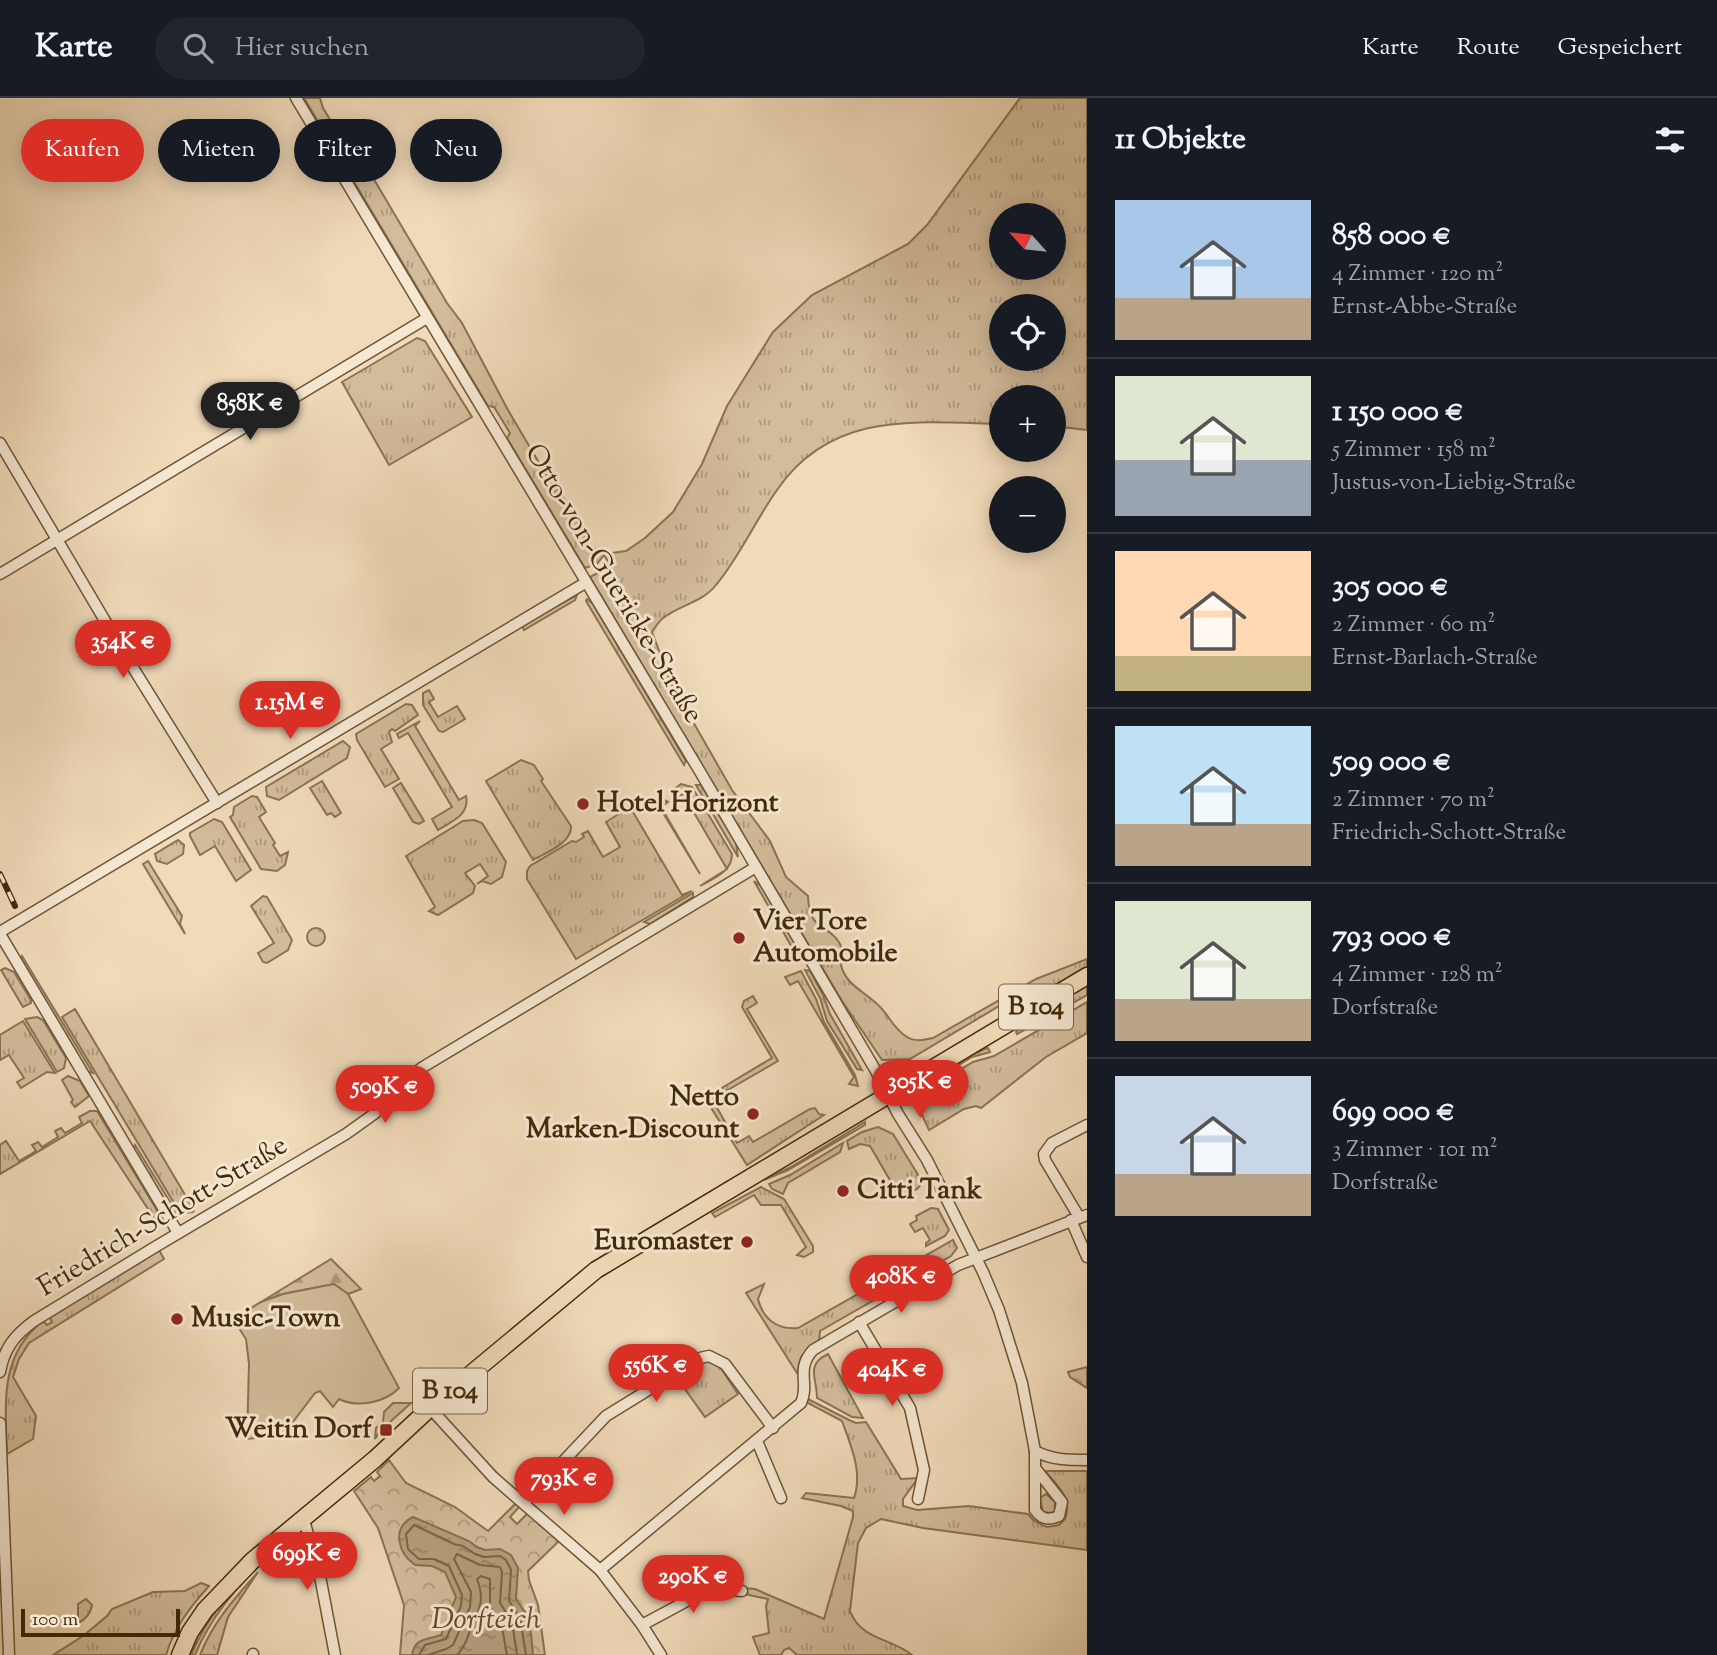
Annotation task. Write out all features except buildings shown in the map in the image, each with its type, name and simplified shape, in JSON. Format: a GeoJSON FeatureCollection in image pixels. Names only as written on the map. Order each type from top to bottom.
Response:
{"type":"FeatureCollection","features":[{"type":"Feature","properties":{"kind":"main road","name":"B 104"},"geometry":{"type":"LineString","coordinates":[[180,1655],[190,1632],[220,1594],[252,1561],[375,1459],[429,1408],[596,1270],[1087,976]]}},
{"type":"Feature","properties":{"kind":"street","name":"Otto-von-Guericke-Straße"},"geometry":{"type":"LineString","coordinates":[[296,98],[927,1160],[976,1257],[1009,1340],[1022,1383],[1035,1451],[1035,1510],[1038,1516],[1052,1519],[1059,1516],[1062,1502],[1036,1469]]}},
{"type":"Feature","properties":{"kind":"street"},"geometry":{"type":"LineString","coordinates":[[0,574],[427,318]]}},
{"type":"Feature","properties":{"kind":"street"},"geometry":{"type":"LineString","coordinates":[[0,443],[217,803]]}},
{"type":"Feature","properties":{"kind":"street"},"geometry":{"type":"LineString","coordinates":[[178,1233],[0,933],[585,583]]}},
{"type":"Feature","properties":{"kind":"street","name":"Friedrich-Schott-Straße"},"geometry":{"type":"LineString","coordinates":[[0,1372],[8,1345],[18,1333],[178,1233],[346,1134],[374,1114],[405,1081],[423,1067],[755,867]]}},
{"type":"Feature","properties":{"kind":"street"},"geometry":{"type":"LineString","coordinates":[[1087,1125],[1052,1143],[1044,1154],[1079,1217],[1087,1257]]}},
{"type":"Feature","properties":{"kind":"street"},"geometry":{"type":"LineString","coordinates":[[600,1570],[773,1428],[803,1399],[803,1367],[813,1350],[976,1257],[1079,1217]]}},
{"type":"Feature","properties":{"kind":"street"},"geometry":{"type":"LineString","coordinates":[[859,1322],[910,1408],[924,1470],[918,1499]]}},
{"type":"Feature","properties":{"kind":"street"},"geometry":{"type":"LineString","coordinates":[[524,1503],[606,1416],[700,1358],[709,1356],[725,1364],[773,1428]]}},
{"type":"Feature","properties":{"kind":"street"},"geometry":{"type":"LineString","coordinates":[[429,1408],[493,1477],[600,1570],[661,1655]]}},
{"type":"Feature","properties":{"kind":"street"},"geometry":{"type":"LineString","coordinates":[[0,1423],[9,1655]]}},
{"type":"Feature","properties":{"kind":"street"},"geometry":{"type":"LineString","coordinates":[[757,1441],[781,1498]]}},
{"type":"Feature","properties":{"kind":"street"},"geometry":{"type":"LineString","coordinates":[[1035,1451],[1060,1460],[1087,1460]]}},
{"type":"Feature","properties":{"kind":"street"},"geometry":{"type":"LineString","coordinates":[[301,1518],[319,1571],[335,1655]]}},
{"type":"Feature","properties":{"kind":"street"},"geometry":{"type":"LineString","coordinates":[[642,1625],[706,1590],[713,1588],[742,1591]]}},
{"type":"Feature","properties":{"kind":"green space"},"geometry":{"type":"Polygon","coordinates":[[[304,98],[320,98],[330,119],[317,119],[304,98]]]}},
{"type":"Feature","properties":{"kind":"green space"},"geometry":{"type":"Polygon","coordinates":[[[1020,98],[1087,98],[1087,430],[1066,427],[1066,385],[989,385],[989,424],[907,423],[850,433],[823,446],[799,464],[777,490],[716,585],[704,596],[668,614],[652,632],[672,685],[732,790],[770,841],[786,877],[808,896],[809,908],[816,922],[836,937],[840,944],[844,973],[877,1003],[903,1034],[916,1040],[933,1038],[1036,979],[1087,959],[1087,969],[1024,997],[1021,993],[910,1059],[882,1060],[842,1001],[590,577],[611,566],[604,555],[597,564],[585,568],[507,438],[510,433],[494,407],[488,406],[354,182],[376,182],[447,303],[462,323],[548,478],[575,513],[580,531],[590,545],[604,554],[626,551],[645,538],[673,512],[702,464],[727,406],[773,332],[812,295],[908,244],[927,225],[1020,98]]]}},
{"type":"Feature","properties":{"kind":"green space"},"geometry":{"type":"Polygon","coordinates":[[[417,338],[425,341],[472,417],[389,465],[342,382],[417,338]]]}},
{"type":"Feature","properties":{"kind":"green space"},"geometry":{"type":"Polygon","coordinates":[[[577,595],[575,600],[524,630],[522,625],[577,595]]]}},
{"type":"Feature","properties":{"kind":"green space"},"geometry":{"type":"Polygon","coordinates":[[[587,599],[593,604],[686,761],[684,765],[586,601],[587,599]]]}},
{"type":"Feature","properties":{"kind":"green space"},"geometry":{"type":"Polygon","coordinates":[[[429,690],[434,699],[429,702],[438,717],[457,706],[465,719],[443,732],[439,731],[423,705],[423,693],[429,690]]]}},
{"type":"Feature","properties":{"kind":"green space"},"geometry":{"type":"Polygon","coordinates":[[[406,704],[412,705],[418,715],[395,731],[392,729],[389,732],[392,742],[381,749],[399,779],[385,787],[356,734],[406,704]]]}},
{"type":"Feature","properties":{"kind":"green space"},"geometry":{"type":"Polygon","coordinates":[[[420,721],[415,726],[459,800],[466,796],[467,803],[463,813],[438,830],[432,819],[452,807],[408,733],[399,738],[397,734],[420,721]]]}},
{"type":"Feature","properties":{"kind":"green space"},"geometry":{"type":"Polygon","coordinates":[[[343,741],[350,747],[347,758],[279,800],[267,796],[266,787],[343,741]]]}},
{"type":"Feature","properties":{"kind":"green space"},"geometry":{"type":"Polygon","coordinates":[[[521,760],[534,765],[543,779],[541,781],[571,826],[563,842],[533,860],[486,781],[521,760]]]}},
{"type":"Feature","properties":{"kind":"green space"},"geometry":{"type":"Polygon","coordinates":[[[322,781],[341,813],[335,817],[331,813],[327,815],[310,788],[322,781]]]}},
{"type":"Feature","properties":{"kind":"green space"},"geometry":{"type":"Polygon","coordinates":[[[401,783],[424,821],[419,824],[413,822],[393,788],[401,783]]]}},
{"type":"Feature","properties":{"kind":"green space"},"geometry":{"type":"Polygon","coordinates":[[[681,784],[692,787],[732,854],[727,868],[683,794],[674,798],[673,790],[681,784]]]}},
{"type":"Feature","properties":{"kind":"green space"},"geometry":{"type":"Polygon","coordinates":[[[696,785],[701,785],[736,843],[738,857],[696,785]]]}},
{"type":"Feature","properties":{"kind":"green space"},"geometry":{"type":"Polygon","coordinates":[[[252,796],[257,797],[266,812],[259,817],[280,856],[288,852],[285,865],[277,871],[261,869],[230,817],[234,807],[252,796]]]}},
{"type":"Feature","properties":{"kind":"green space"},"geometry":{"type":"Polygon","coordinates":[[[662,799],[668,802],[661,807],[700,874],[660,808],[652,812],[652,804],[662,799]]]}},
{"type":"Feature","properties":{"kind":"green space"},"geometry":{"type":"Polygon","coordinates":[[[630,807],[682,895],[692,891],[576,959],[527,879],[527,871],[530,866],[572,841],[576,842],[584,837],[582,834],[588,831],[603,857],[620,847],[606,822],[630,807]]]}},
{"type":"Feature","properties":{"kind":"green space"},"geometry":{"type":"Polygon","coordinates":[[[214,819],[222,822],[251,870],[236,881],[215,846],[200,855],[190,836],[190,833],[214,819]]]}},
{"type":"Feature","properties":{"kind":"green space"},"geometry":{"type":"Polygon","coordinates":[[[474,820],[482,823],[506,862],[502,877],[491,884],[482,881],[477,884],[488,876],[480,864],[465,873],[475,886],[473,893],[438,915],[429,911],[435,907],[406,856],[463,821],[474,820]]]}},
{"type":"Feature","properties":{"kind":"green space"},"geometry":{"type":"Polygon","coordinates":[[[178,840],[184,845],[183,854],[167,864],[157,861],[155,854],[178,840]]]}},
{"type":"Feature","properties":{"kind":"green space"},"geometry":{"type":"Polygon","coordinates":[[[148,861],[182,916],[180,924],[185,934],[143,864],[148,861]]]}},
{"type":"Feature","properties":{"kind":"green space"},"geometry":{"type":"Polygon","coordinates":[[[754,881],[761,886],[799,950],[797,956],[754,881]]]}},
{"type":"Feature","properties":{"kind":"green space"},"geometry":{"type":"Polygon","coordinates":[[[693,893],[693,897],[650,924],[644,922],[693,893]]]}},
{"type":"Feature","properties":{"kind":"green space"},"geometry":{"type":"Polygon","coordinates":[[[263,896],[267,897],[292,940],[288,950],[267,963],[263,962],[258,953],[274,943],[251,906],[263,896]]]}},
{"type":"Feature","properties":{"kind":"green space"},"geometry":{"type":"Polygon","coordinates":[[[312,928],[320,928],[325,937],[323,944],[312,946],[307,941],[307,933],[312,928]]]}},
{"type":"Feature","properties":{"kind":"green space"},"geometry":{"type":"Polygon","coordinates":[[[22,956],[93,1073],[86,1071],[20,962],[22,956]]]}},
{"type":"Feature","properties":{"kind":"green space"},"geometry":{"type":"Polygon","coordinates":[[[5,968],[14,972],[31,1003],[23,1007],[1,970],[5,968]]]}},
{"type":"Feature","properties":{"kind":"green space"},"geometry":{"type":"Polygon","coordinates":[[[805,970],[810,971],[830,1014],[862,1070],[857,1069],[827,1021],[820,998],[805,970]]]}},
{"type":"Feature","properties":{"kind":"green space"},"geometry":{"type":"Polygon","coordinates":[[[801,971],[816,999],[824,1022],[855,1075],[858,1086],[849,1084],[854,1077],[798,981],[790,985],[785,977],[801,971]]]}},
{"type":"Feature","properties":{"kind":"green space"},"geometry":{"type":"Polygon","coordinates":[[[1087,984],[1087,995],[1017,1034],[1016,1032],[1035,1015],[1087,984]]]}},
{"type":"Feature","properties":{"kind":"green space"},"geometry":{"type":"Polygon","coordinates":[[[753,996],[757,1003],[747,1009],[778,1061],[712,1099],[737,1143],[749,1136],[753,1142],[810,1109],[815,1108],[819,1114],[824,1115],[747,1165],[705,1098],[772,1058],[742,1007],[744,1001],[753,996]]]}},
{"type":"Feature","properties":{"kind":"green space"},"geometry":{"type":"Polygon","coordinates":[[[1087,1002],[1087,1033],[1046,1057],[981,1108],[976,1106],[964,1109],[929,1130],[917,1104],[926,1090],[973,1062],[994,1056],[1087,1002]]]}},
{"type":"Feature","properties":{"kind":"green space"},"geometry":{"type":"Polygon","coordinates":[[[75,1009],[193,1212],[185,1213],[177,1208],[62,1017],[75,1009]]]}},
{"type":"Feature","properties":{"kind":"green space"},"geometry":{"type":"Polygon","coordinates":[[[37,1017],[43,1020],[66,1058],[64,1068],[57,1072],[25,1019],[37,1017]]]}},
{"type":"Feature","properties":{"kind":"green space"},"geometry":{"type":"Polygon","coordinates":[[[23,1021],[55,1073],[47,1072],[21,1088],[17,1082],[24,1078],[9,1055],[0,1060],[0,1035],[23,1021]]]}},
{"type":"Feature","properties":{"kind":"green space"},"geometry":{"type":"Polygon","coordinates":[[[988,1048],[990,1052],[972,1057],[924,1086],[921,1083],[960,1059],[988,1048]]]}},
{"type":"Feature","properties":{"kind":"green space"},"geometry":{"type":"Polygon","coordinates":[[[68,1076],[80,1081],[89,1096],[75,1107],[62,1080],[68,1076]]]}},
{"type":"Feature","properties":{"kind":"green space"},"geometry":{"type":"Polygon","coordinates":[[[90,1111],[97,1111],[158,1212],[161,1222],[158,1224],[90,1121],[0,1174],[0,1145],[6,1141],[19,1161],[36,1151],[32,1145],[38,1142],[42,1147],[58,1137],[55,1131],[61,1128],[65,1133],[82,1123],[79,1117],[90,1111]]]}},
{"type":"Feature","properties":{"kind":"green space"},"geometry":{"type":"Polygon","coordinates":[[[865,1122],[865,1125],[788,1170],[764,1180],[791,1167],[865,1122]]]}},
{"type":"Feature","properties":{"kind":"green space"},"geometry":{"type":"Polygon","coordinates":[[[878,1127],[893,1134],[924,1181],[901,1199],[870,1146],[860,1144],[849,1149],[847,1141],[878,1127]]]}},
{"type":"Feature","properties":{"kind":"green space"},"geometry":{"type":"Polygon","coordinates":[[[843,1143],[840,1152],[788,1183],[783,1194],[772,1189],[769,1184],[790,1175],[843,1143]]]}},
{"type":"Feature","properties":{"kind":"green space"},"geometry":{"type":"Polygon","coordinates":[[[135,1145],[176,1214],[164,1202],[133,1150],[135,1145]]]}},
{"type":"Feature","properties":{"kind":"green space"},"geometry":{"type":"Polygon","coordinates":[[[761,1187],[784,1199],[813,1246],[813,1252],[804,1257],[797,1255],[806,1247],[781,1205],[761,1205],[754,1195],[715,1217],[712,1213],[761,1187]]]}},
{"type":"Feature","properties":{"kind":"green space"},"geometry":{"type":"Polygon","coordinates":[[[931,1208],[938,1209],[949,1230],[945,1236],[926,1246],[930,1240],[923,1228],[915,1232],[910,1224],[917,1220],[916,1216],[931,1208]]]}},
{"type":"Feature","properties":{"kind":"green space"},"geometry":{"type":"Polygon","coordinates":[[[953,1240],[957,1248],[951,1256],[820,1331],[819,1341],[801,1357],[797,1373],[746,1293],[764,1284],[758,1299],[763,1312],[777,1325],[798,1328],[953,1240]]]}},
{"type":"Feature","properties":{"kind":"green space"},"geometry":{"type":"Polygon","coordinates":[[[159,1250],[164,1259],[29,1343],[19,1359],[13,1377],[36,1416],[33,1439],[7,1454],[8,1380],[19,1348],[29,1334],[43,1321],[47,1325],[52,1322],[49,1316],[159,1250]]]}},
{"type":"Feature","properties":{"kind":"green space"},"geometry":{"type":"Polygon","coordinates":[[[331,1259],[361,1289],[348,1294],[334,1284],[283,1294],[261,1302],[331,1259]]]}},
{"type":"Feature","properties":{"kind":"green space"},"geometry":{"type":"Polygon","coordinates":[[[334,1284],[348,1294],[399,1388],[386,1397],[370,1402],[354,1403],[339,1399],[333,1407],[320,1391],[315,1393],[283,1435],[247,1439],[249,1364],[246,1339],[233,1319],[261,1302],[283,1294],[334,1284]]]}},
{"type":"Feature","properties":{"kind":"green space"},"geometry":{"type":"Polygon","coordinates":[[[828,1354],[863,1418],[852,1417],[817,1398],[814,1367],[828,1354]]]}},
{"type":"Feature","properties":{"kind":"green space"},"geometry":{"type":"Polygon","coordinates":[[[709,1360],[718,1364],[738,1394],[705,1417],[677,1378],[709,1360]]]}},
{"type":"Feature","properties":{"kind":"green space"},"geometry":{"type":"Polygon","coordinates":[[[1087,1367],[1087,1388],[1070,1377],[1068,1372],[1087,1367]]]}},
{"type":"Feature","properties":{"kind":"green space"},"geometry":{"type":"Polygon","coordinates":[[[808,1399],[856,1423],[866,1422],[901,1479],[918,1478],[903,1499],[903,1506],[917,1510],[969,1506],[1028,1514],[1034,1521],[1047,1527],[1059,1525],[1067,1512],[1066,1499],[1045,1471],[1087,1471],[1087,1550],[923,1528],[881,1519],[866,1528],[858,1543],[850,1611],[861,1628],[912,1655],[797,1655],[789,1648],[781,1655],[760,1655],[753,1637],[769,1633],[766,1606],[768,1599],[744,1594],[744,1588],[755,1589],[824,1619],[853,1517],[853,1511],[841,1506],[802,1498],[806,1493],[854,1498],[857,1479],[855,1459],[842,1421],[806,1402],[808,1399]]]}},
{"type":"Feature","properties":{"kind":"green space"},"geometry":{"type":"Polygon","coordinates":[[[393,1403],[411,1403],[380,1431],[375,1439],[376,1428],[383,1422],[384,1412],[393,1403]]]}},
{"type":"Feature","properties":{"kind":"green space"},"geometry":{"type":"Polygon","coordinates":[[[389,1460],[406,1483],[455,1507],[488,1531],[517,1502],[521,1505],[510,1517],[517,1524],[529,1512],[560,1540],[528,1571],[538,1605],[545,1655],[400,1655],[404,1605],[378,1528],[354,1491],[371,1477],[374,1481],[380,1476],[377,1472],[389,1460]]]}},
{"type":"Feature","properties":{"kind":"green space"},"geometry":{"type":"Polygon","coordinates":[[[1046,1494],[1055,1502],[1055,1511],[1052,1513],[1043,1512],[1040,1498],[1046,1494]]]}},
{"type":"Feature","properties":{"kind":"green space"},"geometry":{"type":"Polygon","coordinates":[[[261,1562],[224,1606],[195,1655],[191,1655],[205,1627],[221,1604],[261,1562]]]}},
{"type":"Feature","properties":{"kind":"green space"},"geometry":{"type":"Polygon","coordinates":[[[258,1572],[228,1617],[217,1655],[200,1655],[218,1621],[258,1572]]]}},
{"type":"Feature","properties":{"kind":"green space"},"geometry":{"type":"Polygon","coordinates":[[[201,1583],[209,1586],[183,1618],[166,1655],[53,1655],[83,1636],[112,1609],[153,1592],[185,1591],[201,1583]]]}},
{"type":"Feature","properties":{"kind":"green space"},"geometry":{"type":"Polygon","coordinates":[[[86,1599],[92,1605],[91,1608],[87,1616],[78,1623],[78,1604],[86,1599]]]}},
{"type":"Feature","properties":{"kind":"water","name":"Dorfteich"},"geometry":{"type":"Polygon","coordinates":[[[413,1517],[477,1547],[485,1550],[500,1549],[511,1555],[518,1568],[516,1599],[526,1614],[533,1655],[412,1655],[419,1642],[441,1635],[456,1597],[445,1572],[432,1566],[415,1565],[404,1554],[399,1534],[406,1522],[413,1517]]]}},
{"type":"Feature","properties":{"kind":"railway"},"geometry":{"type":"LineString","coordinates":[[0,874],[15,906]]}},
{"type":"Feature","properties":{"kind":"place","name":"Hotel Horizont"},"geometry":{"type":"Point","coordinates":[583,804]}},
{"type":"Feature","properties":{"kind":"place","name":"Vier Tore Automobile"},"geometry":{"type":"Point","coordinates":[739,938]}},
{"type":"Feature","properties":{"kind":"place","name":"Netto Marken-Discount"},"geometry":{"type":"Point","coordinates":[753,1114]}},
{"type":"Feature","properties":{"kind":"place","name":"Citti Tank"},"geometry":{"type":"Point","coordinates":[843,1191]}},
{"type":"Feature","properties":{"kind":"place","name":"Euromaster"},"geometry":{"type":"Point","coordinates":[747,1242]}},
{"type":"Feature","properties":{"kind":"place","name":"Music-Town"},"geometry":{"type":"Point","coordinates":[177,1319]}},
{"type":"Feature","properties":{"kind":"place","name":"Weitin Dorf"},"geometry":{"type":"Point","coordinates":[386,1430]}}]}
